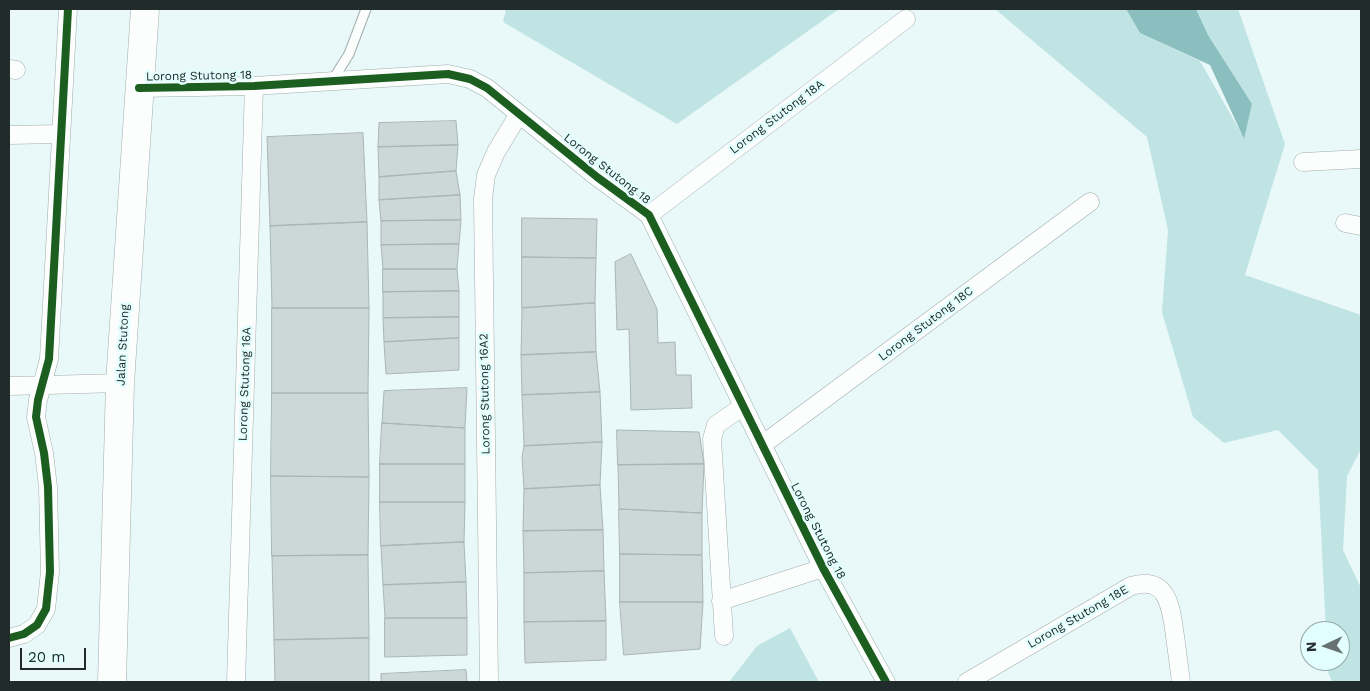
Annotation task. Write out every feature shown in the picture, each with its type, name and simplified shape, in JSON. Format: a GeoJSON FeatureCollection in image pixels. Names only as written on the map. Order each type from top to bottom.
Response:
{"type":"FeatureCollection","features":[{"type":"Feature","properties":{"kind":"main road","name":"Jalan Stutong"},"geometry":{"type":"LineString","coordinates":[[112,682],[120,383],[145,9]]}},
{"type":"Feature","properties":{"kind":"street"},"geometry":{"type":"LineString","coordinates":[[9,638],[24,634],[37,625],[46,609],[50,572],[48,487],[44,453],[36,417],[38,400],[49,359],[68,9]]}},
{"type":"Feature","properties":{"kind":"street","name":"Lorong Stutong 18A"},"geometry":{"type":"LineString","coordinates":[[649,215],[906,19]]}},
{"type":"Feature","properties":{"kind":"street","name":"Lorong Stutong 18"},"geometry":{"type":"LineString","coordinates":[[139,88],[254,86],[448,74],[470,80],[487,88],[597,177],[649,215],[823,568],[886,682]]}},
{"type":"Feature","properties":{"kind":"street","name":"Lorong Stutong 16A"},"geometry":{"type":"LineString","coordinates":[[236,682],[254,86]]}},
{"type":"Feature","properties":{"kind":"street","name":"Lorong Stutong 16A2"},"geometry":{"type":"LineString","coordinates":[[489,682],[482,199],[486,176],[496,152],[519,114]]}},
{"type":"Feature","properties":{"kind":"street"},"geometry":{"type":"LineString","coordinates":[[9,135],[60,134]]}},
{"type":"Feature","properties":{"kind":"street"},"geometry":{"type":"LineString","coordinates":[[1303,162],[1361,159]]}},
{"type":"Feature","properties":{"kind":"street","name":"Lorong Stutong 18C"},"geometry":{"type":"LineString","coordinates":[[762,445],[1090,202]]}},
{"type":"Feature","properties":{"kind":"street"},"geometry":{"type":"LineString","coordinates":[[9,386],[120,383]]}},
{"type":"Feature","properties":{"kind":"street"},"geometry":{"type":"LineString","coordinates":[[724,636],[712,439],[716,425],[742,407]]}},
{"type":"Feature","properties":{"kind":"street"},"geometry":{"type":"LineString","coordinates":[[721,601],[823,568]]}},
{"type":"Feature","properties":{"kind":"street","name":"Lorong Stutong 18E"},"geometry":{"type":"LineString","coordinates":[[967,682],[1131,586],[1147,583],[1159,588],[1166,597],[1171,611],[1181,682]]}},
{"type":"Feature","properties":{"kind":"lane"},"geometry":{"type":"LineString","coordinates":[[332,81],[349,54],[366,9]]}},
{"type":"Feature","properties":{"kind":"shaded area"},"geometry":{"type":"Polygon","coordinates":[[[506,9],[839,9],[677,124],[503,22],[506,9]]]}},
{"type":"Feature","properties":{"kind":"shaded area"},"geometry":{"type":"Polygon","coordinates":[[[995,9],[1126,9],[1140,33],[1200,61],[1244,138],[1252,104],[1208,35],[1196,9],[1238,9],[1285,144],[1245,275],[1361,315],[1361,449],[1347,476],[1343,550],[1361,588],[1361,682],[1332,682],[1328,672],[1350,671],[1350,621],[1326,621],[1318,470],[1278,430],[1224,443],[1193,417],[1162,312],[1168,230],[1147,137],[995,9]]]}},
{"type":"Feature","properties":{"kind":"shaded area"},"geometry":{"type":"Polygon","coordinates":[[[1126,9],[1196,9],[1208,35],[1252,104],[1244,139],[1210,65],[1140,33],[1126,9]]]}},
{"type":"Feature","properties":{"kind":"shaded area"},"geometry":{"type":"Polygon","coordinates":[[[790,628],[819,682],[729,682],[757,646],[790,628]]]}},
{"type":"Feature","properties":{"kind":"building"},"geometry":{"type":"Polygon","coordinates":[[[456,121],[458,145],[378,147],[379,123],[456,121]]]}},
{"type":"Feature","properties":{"kind":"building"},"geometry":{"type":"Polygon","coordinates":[[[363,133],[367,222],[270,226],[267,137],[363,133]]]}},
{"type":"Feature","properties":{"kind":"building"},"geometry":{"type":"Polygon","coordinates":[[[458,145],[456,171],[379,177],[378,147],[458,145]]]}},
{"type":"Feature","properties":{"kind":"building"},"geometry":{"type":"Polygon","coordinates":[[[456,171],[460,195],[379,200],[379,177],[456,171]]]}},
{"type":"Feature","properties":{"kind":"building"},"geometry":{"type":"Polygon","coordinates":[[[460,195],[461,220],[381,221],[379,200],[460,195]]]}},
{"type":"Feature","properties":{"kind":"building"},"geometry":{"type":"Polygon","coordinates":[[[522,218],[597,219],[596,258],[522,257],[522,218]]]}},
{"type":"Feature","properties":{"kind":"building"},"geometry":{"type":"Polygon","coordinates":[[[461,220],[459,244],[381,245],[381,221],[461,220]]]}},
{"type":"Feature","properties":{"kind":"building"},"geometry":{"type":"Polygon","coordinates":[[[367,222],[369,308],[272,308],[270,226],[367,222]]]}},
{"type":"Feature","properties":{"kind":"building"},"geometry":{"type":"Polygon","coordinates":[[[459,244],[457,269],[383,269],[381,245],[459,244]]]}},
{"type":"Feature","properties":{"kind":"building"},"geometry":{"type":"Polygon","coordinates":[[[631,254],[657,309],[658,343],[675,342],[676,375],[691,375],[692,408],[631,410],[629,329],[617,330],[615,262],[631,254]]]}},
{"type":"Feature","properties":{"kind":"building"},"geometry":{"type":"Polygon","coordinates":[[[522,257],[596,258],[595,303],[522,308],[522,257]]]}},
{"type":"Feature","properties":{"kind":"building"},"geometry":{"type":"Polygon","coordinates":[[[383,269],[457,269],[459,291],[383,292],[383,269]]]}},
{"type":"Feature","properties":{"kind":"building"},"geometry":{"type":"Polygon","coordinates":[[[459,291],[459,317],[383,318],[383,292],[459,291]]]}},
{"type":"Feature","properties":{"kind":"building"},"geometry":{"type":"Polygon","coordinates":[[[595,303],[596,352],[521,355],[522,308],[595,303]]]}},
{"type":"Feature","properties":{"kind":"building"},"geometry":{"type":"Polygon","coordinates":[[[272,308],[369,308],[368,393],[272,393],[272,308]]]}},
{"type":"Feature","properties":{"kind":"building"},"geometry":{"type":"Polygon","coordinates":[[[459,317],[459,338],[384,342],[383,318],[459,317]]]}},
{"type":"Feature","properties":{"kind":"building"},"geometry":{"type":"Polygon","coordinates":[[[459,338],[459,370],[386,374],[384,342],[459,338]]]}},
{"type":"Feature","properties":{"kind":"building"},"geometry":{"type":"Polygon","coordinates":[[[596,352],[600,392],[522,395],[521,355],[596,352]]]}},
{"type":"Feature","properties":{"kind":"building"},"geometry":{"type":"Polygon","coordinates":[[[467,388],[465,428],[382,423],[384,391],[467,388]]]}},
{"type":"Feature","properties":{"kind":"building"},"geometry":{"type":"Polygon","coordinates":[[[600,392],[602,442],[524,446],[522,395],[600,392]]]}},
{"type":"Feature","properties":{"kind":"building"},"geometry":{"type":"Polygon","coordinates":[[[272,393],[368,393],[369,477],[271,476],[272,393]]]}},
{"type":"Feature","properties":{"kind":"building"},"geometry":{"type":"Polygon","coordinates":[[[382,423],[465,428],[465,464],[380,464],[382,423]]]}},
{"type":"Feature","properties":{"kind":"building"},"geometry":{"type":"Polygon","coordinates":[[[617,430],[699,432],[704,464],[618,465],[617,430]]]}},
{"type":"Feature","properties":{"kind":"building"},"geometry":{"type":"Polygon","coordinates":[[[602,442],[600,485],[524,489],[522,457],[524,446],[602,442]]]}},
{"type":"Feature","properties":{"kind":"building"},"geometry":{"type":"Polygon","coordinates":[[[380,464],[465,464],[465,502],[380,502],[380,464]]]}},
{"type":"Feature","properties":{"kind":"building"},"geometry":{"type":"Polygon","coordinates":[[[704,464],[702,513],[619,509],[618,465],[704,464]]]}},
{"type":"Feature","properties":{"kind":"building"},"geometry":{"type":"Polygon","coordinates":[[[271,476],[369,477],[368,555],[272,556],[271,476]]]}},
{"type":"Feature","properties":{"kind":"building"},"geometry":{"type":"Polygon","coordinates":[[[600,485],[603,530],[523,531],[524,489],[600,485]]]}},
{"type":"Feature","properties":{"kind":"building"},"geometry":{"type":"Polygon","coordinates":[[[380,502],[465,502],[464,542],[381,546],[380,502]]]}},
{"type":"Feature","properties":{"kind":"building"},"geometry":{"type":"Polygon","coordinates":[[[619,509],[702,513],[702,555],[620,554],[619,509]]]}},
{"type":"Feature","properties":{"kind":"building"},"geometry":{"type":"Polygon","coordinates":[[[603,530],[604,571],[524,573],[523,531],[603,530]]]}},
{"type":"Feature","properties":{"kind":"building"},"geometry":{"type":"Polygon","coordinates":[[[464,542],[466,582],[383,585],[381,546],[464,542]]]}},
{"type":"Feature","properties":{"kind":"building"},"geometry":{"type":"Polygon","coordinates":[[[620,554],[702,555],[703,602],[620,602],[620,554]]]}},
{"type":"Feature","properties":{"kind":"building"},"geometry":{"type":"Polygon","coordinates":[[[368,555],[369,638],[274,640],[272,556],[368,555]]]}},
{"type":"Feature","properties":{"kind":"building"},"geometry":{"type":"Polygon","coordinates":[[[604,571],[606,621],[524,622],[524,573],[604,571]]]}},
{"type":"Feature","properties":{"kind":"building"},"geometry":{"type":"Polygon","coordinates":[[[466,582],[467,618],[385,618],[383,585],[466,582]]]}},
{"type":"Feature","properties":{"kind":"building"},"geometry":{"type":"Polygon","coordinates":[[[620,602],[703,602],[700,649],[624,655],[620,602]]]}},
{"type":"Feature","properties":{"kind":"building"},"geometry":{"type":"Polygon","coordinates":[[[385,618],[467,618],[467,655],[385,657],[385,618]]]}},
{"type":"Feature","properties":{"kind":"building"},"geometry":{"type":"Polygon","coordinates":[[[606,621],[606,660],[525,663],[524,622],[606,621]]]}},
{"type":"Feature","properties":{"kind":"building"},"geometry":{"type":"Polygon","coordinates":[[[369,638],[369,682],[275,682],[274,640],[369,638]]]}},
{"type":"Feature","properties":{"kind":"building"},"geometry":{"type":"Polygon","coordinates":[[[466,670],[467,682],[381,682],[381,674],[466,670]]]}},
{"type":"Feature","properties":{"kind":"cycle path"},"geometry":{"type":"LineString","coordinates":[[9,638],[24,634],[37,625],[46,609],[50,572],[48,487],[44,453],[36,417],[38,400],[49,359],[68,9]]}},
{"type":"Feature","properties":{"kind":"cycle path"},"geometry":{"type":"LineString","coordinates":[[139,88],[254,86],[448,74],[470,79],[487,88],[597,177],[649,215],[823,568],[886,682]]}}]}
